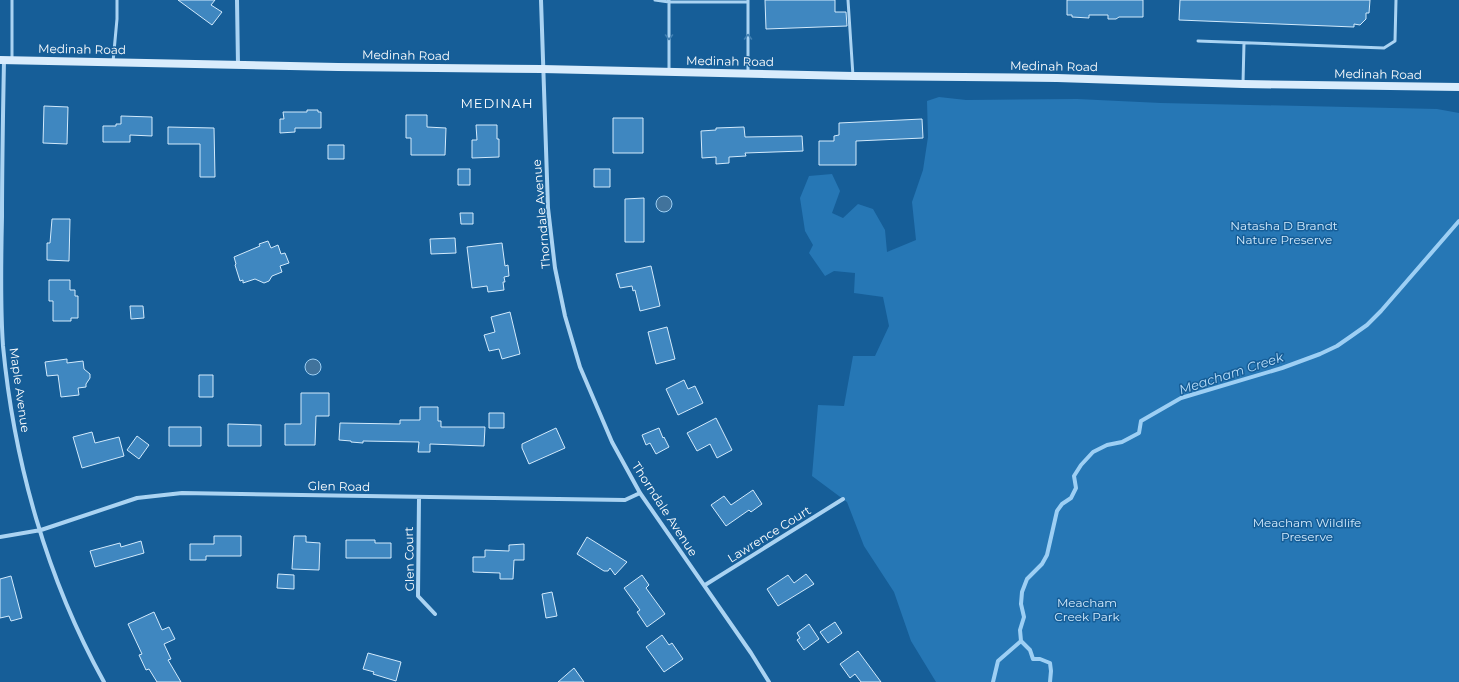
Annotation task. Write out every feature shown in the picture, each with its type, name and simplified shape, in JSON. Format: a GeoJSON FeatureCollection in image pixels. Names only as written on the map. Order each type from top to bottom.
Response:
{"type":"FeatureCollection","features":[{"type":"Feature","properties":{"kind":"main road","name":"Medinah Road"},"geometry":{"type":"LineString","coordinates":[[5,60],[542,68],[854,76],[1057,78],[1243,84],[1459,87]]}},
{"type":"Feature","properties":{"kind":"street"},"geometry":{"type":"LineString","coordinates":[[237,0],[238,64]]}},
{"type":"Feature","properties":{"kind":"street","name":"Thorndale Avenue"},"geometry":{"type":"LineString","coordinates":[[541,0],[542,68],[548,208],[555,268],[565,316],[580,367],[600,418],[640,493],[705,585],[769,682]]}},
{"type":"Feature","properties":{"kind":"street","name":"Maple Avenue"},"geometry":{"type":"LineString","coordinates":[[5,60],[1,275],[3,345],[15,433],[30,496],[52,565],[75,623],[104,682]]}},
{"type":"Feature","properties":{"kind":"street","name":"Glen Road"},"geometry":{"type":"LineString","coordinates":[[41,530],[138,498],[182,493],[419,498],[625,500],[640,493]]}},
{"type":"Feature","properties":{"kind":"street","name":"Glen Court"},"geometry":{"type":"LineString","coordinates":[[419,498],[418,596],[435,614]]}},
{"type":"Feature","properties":{"kind":"street","name":"Lawrence Court"},"geometry":{"type":"LineString","coordinates":[[705,585],[843,499]]}},
{"type":"Feature","properties":{"kind":"street"},"geometry":{"type":"LineString","coordinates":[[0,537],[41,530]]}},
{"type":"Feature","properties":{"kind":"lane"},"geometry":{"type":"LineString","coordinates":[[5,60],[12,0]]}},
{"type":"Feature","properties":{"kind":"lane"},"geometry":{"type":"LineString","coordinates":[[113,62],[117,19],[117,0]]}},
{"type":"Feature","properties":{"kind":"lane"},"geometry":{"type":"LineString","coordinates":[[655,0],[748,1],[748,73]]}},
{"type":"Feature","properties":{"kind":"lane"},"geometry":{"type":"LineString","coordinates":[[848,0],[854,76]]}},
{"type":"Feature","properties":{"kind":"lane"},"geometry":{"type":"LineString","coordinates":[[1198,41],[1384,48],[1395,41],[1396,0]]}},
{"type":"Feature","properties":{"kind":"lane"},"geometry":{"type":"LineString","coordinates":[[669,1],[669,71]]}},
{"type":"Feature","properties":{"kind":"lane"},"geometry":{"type":"LineString","coordinates":[[1243,84],[1244,43]]}},
{"type":"Feature","properties":{"kind":"green space"},"geometry":{"type":"Polygon","coordinates":[[[939,97],[966,100],[1077,99],[1161,103],[1437,109],[1459,113],[1459,682],[936,682],[911,641],[894,592],[864,546],[847,502],[812,476],[818,405],[844,406],[853,356],[875,356],[889,326],[883,297],[854,293],[855,273],[834,271],[825,276],[809,253],[813,245],[805,231],[800,198],[809,176],[832,174],[840,191],[832,213],[843,218],[858,204],[873,209],[885,230],[887,252],[916,240],[912,202],[923,170],[928,137],[927,101],[939,97]]]}},
{"type":"Feature","properties":{"kind":"shaded area"},"geometry":{"type":"Polygon","coordinates":[[[661,196],[667,196],[672,201],[670,210],[667,212],[661,212],[656,207],[656,201],[661,196]]]}},
{"type":"Feature","properties":{"kind":"shaded area"},"geometry":{"type":"Polygon","coordinates":[[[313,359],[319,361],[321,367],[319,373],[313,375],[307,373],[305,367],[307,361],[313,359]]]}},
{"type":"Feature","properties":{"kind":"building"},"geometry":{"type":"Polygon","coordinates":[[[178,0],[215,0],[211,5],[222,12],[212,25],[178,0]]]}},
{"type":"Feature","properties":{"kind":"building"},"geometry":{"type":"Polygon","coordinates":[[[765,0],[835,0],[835,12],[846,12],[847,26],[766,29],[765,0]]]}},
{"type":"Feature","properties":{"kind":"building"},"geometry":{"type":"Polygon","coordinates":[[[1067,0],[1143,0],[1143,17],[1119,17],[1116,19],[1108,19],[1108,15],[1089,15],[1089,18],[1072,17],[1072,15],[1067,15],[1067,0]]]}},
{"type":"Feature","properties":{"kind":"building"},"geometry":{"type":"Polygon","coordinates":[[[1180,0],[1370,0],[1369,13],[1366,13],[1366,19],[1360,25],[1354,24],[1354,27],[1179,20],[1180,0]]]}},
{"type":"Feature","properties":{"kind":"building"},"geometry":{"type":"Polygon","coordinates":[[[44,106],[68,107],[67,144],[43,143],[44,106]]]}},
{"type":"Feature","properties":{"kind":"building"},"geometry":{"type":"Polygon","coordinates":[[[307,110],[318,110],[318,112],[321,112],[321,128],[295,128],[295,132],[280,133],[280,119],[284,119],[283,112],[307,112],[307,110]]]}},
{"type":"Feature","properties":{"kind":"building"},"geometry":{"type":"Polygon","coordinates":[[[406,115],[427,115],[427,127],[446,128],[445,155],[411,155],[411,138],[406,138],[406,115]]]}},
{"type":"Feature","properties":{"kind":"building"},"geometry":{"type":"Polygon","coordinates":[[[121,116],[152,117],[152,136],[130,135],[130,142],[103,142],[103,126],[116,126],[116,124],[121,124],[121,116]]]}},
{"type":"Feature","properties":{"kind":"building"},"geometry":{"type":"Polygon","coordinates":[[[613,118],[643,118],[643,153],[613,153],[613,118]]]}},
{"type":"Feature","properties":{"kind":"building"},"geometry":{"type":"Polygon","coordinates":[[[922,119],[923,138],[856,141],[856,165],[819,165],[819,141],[834,141],[834,136],[839,135],[839,123],[922,119]]]}},
{"type":"Feature","properties":{"kind":"building"},"geometry":{"type":"Polygon","coordinates":[[[476,125],[497,125],[499,157],[472,158],[472,140],[477,140],[476,125]]]}},
{"type":"Feature","properties":{"kind":"building"},"geometry":{"type":"Polygon","coordinates":[[[168,127],[214,128],[215,177],[200,177],[200,144],[168,144],[168,127]]]}},
{"type":"Feature","properties":{"kind":"building"},"geometry":{"type":"Polygon","coordinates":[[[744,127],[745,137],[802,136],[803,151],[745,153],[746,156],[729,157],[729,163],[716,164],[716,157],[702,158],[701,131],[716,130],[716,128],[744,127]]]}},
{"type":"Feature","properties":{"kind":"building"},"geometry":{"type":"Polygon","coordinates":[[[328,145],[344,145],[344,159],[328,159],[328,145]]]}},
{"type":"Feature","properties":{"kind":"building"},"geometry":{"type":"Polygon","coordinates":[[[458,169],[470,169],[470,185],[458,185],[458,169]]]}},
{"type":"Feature","properties":{"kind":"building"},"geometry":{"type":"Polygon","coordinates":[[[594,169],[610,169],[610,187],[594,187],[594,169]]]}},
{"type":"Feature","properties":{"kind":"building"},"geometry":{"type":"Polygon","coordinates":[[[644,198],[644,242],[625,242],[625,199],[644,198]]]}},
{"type":"Feature","properties":{"kind":"building"},"geometry":{"type":"Polygon","coordinates":[[[460,213],[473,213],[473,224],[461,224],[460,213]]]}},
{"type":"Feature","properties":{"kind":"building"},"geometry":{"type":"Polygon","coordinates":[[[52,219],[70,219],[69,261],[47,260],[47,243],[50,243],[52,219]]]}},
{"type":"Feature","properties":{"kind":"building"},"geometry":{"type":"Polygon","coordinates":[[[455,238],[456,253],[431,254],[430,239],[455,238]]]}},
{"type":"Feature","properties":{"kind":"building"},"geometry":{"type":"Polygon","coordinates":[[[268,241],[271,248],[278,245],[281,254],[285,253],[289,263],[280,266],[282,272],[272,276],[269,281],[264,283],[255,279],[243,283],[243,280],[240,281],[234,257],[268,241]]]}},
{"type":"Feature","properties":{"kind":"building"},"geometry":{"type":"Polygon","coordinates":[[[502,243],[505,266],[508,265],[509,276],[504,277],[504,290],[488,292],[487,286],[472,288],[467,247],[502,243]]]}},
{"type":"Feature","properties":{"kind":"building"},"geometry":{"type":"Polygon","coordinates":[[[651,266],[660,306],[640,311],[635,290],[633,291],[632,286],[620,288],[616,274],[651,266]]]}},
{"type":"Feature","properties":{"kind":"building"},"geometry":{"type":"Polygon","coordinates":[[[49,280],[70,280],[70,290],[75,290],[75,296],[78,296],[78,318],[71,318],[71,321],[53,321],[53,301],[49,301],[49,280]]]}},
{"type":"Feature","properties":{"kind":"building"},"geometry":{"type":"Polygon","coordinates":[[[130,306],[143,306],[144,318],[131,319],[130,306]]]}},
{"type":"Feature","properties":{"kind":"building"},"geometry":{"type":"Polygon","coordinates":[[[510,312],[520,354],[502,359],[499,349],[489,351],[484,335],[495,332],[491,317],[510,312]]]}},
{"type":"Feature","properties":{"kind":"building"},"geometry":{"type":"Polygon","coordinates":[[[667,327],[675,359],[656,364],[648,332],[667,327]]]}},
{"type":"Feature","properties":{"kind":"building"},"geometry":{"type":"Polygon","coordinates":[[[67,359],[67,363],[83,361],[84,369],[90,374],[90,378],[86,384],[86,387],[78,388],[79,395],[61,397],[58,375],[47,376],[45,362],[67,359]]]}},
{"type":"Feature","properties":{"kind":"building"},"geometry":{"type":"Polygon","coordinates":[[[199,375],[213,375],[213,397],[199,397],[199,375]]]}},
{"type":"Feature","properties":{"kind":"building"},"geometry":{"type":"Polygon","coordinates":[[[684,380],[688,389],[695,386],[703,403],[678,415],[666,389],[684,380]]]}},
{"type":"Feature","properties":{"kind":"building"},"geometry":{"type":"Polygon","coordinates":[[[301,393],[329,393],[329,416],[316,416],[315,445],[285,445],[285,424],[301,424],[301,393]]]}},
{"type":"Feature","properties":{"kind":"building"},"geometry":{"type":"Polygon","coordinates":[[[420,407],[438,407],[438,421],[441,421],[441,427],[485,427],[484,446],[430,444],[430,452],[418,452],[419,442],[363,441],[363,443],[339,440],[340,423],[400,424],[400,420],[420,420],[420,407]]]}},
{"type":"Feature","properties":{"kind":"building"},"geometry":{"type":"Polygon","coordinates":[[[489,413],[504,413],[504,428],[489,428],[489,413]]]}},
{"type":"Feature","properties":{"kind":"building"},"geometry":{"type":"Polygon","coordinates":[[[716,418],[732,450],[717,458],[710,444],[697,451],[687,433],[716,418]]]}},
{"type":"Feature","properties":{"kind":"building"},"geometry":{"type":"Polygon","coordinates":[[[228,424],[261,425],[261,446],[228,446],[228,424]]]}},
{"type":"Feature","properties":{"kind":"building"},"geometry":{"type":"Polygon","coordinates":[[[169,427],[201,427],[201,446],[169,446],[169,427]]]}},
{"type":"Feature","properties":{"kind":"building"},"geometry":{"type":"Polygon","coordinates":[[[556,428],[565,448],[529,464],[522,448],[522,444],[556,428]]]}},
{"type":"Feature","properties":{"kind":"building"},"geometry":{"type":"Polygon","coordinates":[[[659,428],[669,447],[656,454],[650,443],[646,445],[642,435],[659,428]]]}},
{"type":"Feature","properties":{"kind":"building"},"geometry":{"type":"Polygon","coordinates":[[[92,432],[95,443],[119,437],[124,456],[82,468],[73,437],[92,432]]]}},
{"type":"Feature","properties":{"kind":"building"},"geometry":{"type":"Polygon","coordinates":[[[137,436],[149,445],[139,459],[127,450],[137,436]]]}},
{"type":"Feature","properties":{"kind":"building"},"geometry":{"type":"Polygon","coordinates":[[[753,490],[762,504],[751,512],[749,510],[726,526],[711,505],[724,496],[731,505],[753,490]]]}},
{"type":"Feature","properties":{"kind":"building"},"geometry":{"type":"Polygon","coordinates":[[[214,536],[241,536],[241,556],[206,556],[206,560],[190,560],[190,544],[214,544],[214,536]]]}},
{"type":"Feature","properties":{"kind":"building"},"geometry":{"type":"Polygon","coordinates":[[[294,536],[306,536],[306,542],[320,543],[319,570],[292,569],[294,536]]]}},
{"type":"Feature","properties":{"kind":"building"},"geometry":{"type":"Polygon","coordinates":[[[587,537],[627,562],[615,575],[610,568],[608,571],[604,571],[577,554],[587,537]]]}},
{"type":"Feature","properties":{"kind":"building"},"geometry":{"type":"Polygon","coordinates":[[[346,540],[375,540],[375,543],[391,543],[391,558],[346,558],[346,540]]]}},
{"type":"Feature","properties":{"kind":"building"},"geometry":{"type":"Polygon","coordinates":[[[141,541],[144,553],[95,567],[90,551],[120,543],[121,547],[141,541]]]}},
{"type":"Feature","properties":{"kind":"building"},"geometry":{"type":"Polygon","coordinates":[[[524,544],[524,560],[514,560],[513,579],[500,579],[500,573],[473,572],[473,557],[485,557],[485,550],[509,551],[509,545],[524,544]]]}},
{"type":"Feature","properties":{"kind":"building"},"geometry":{"type":"Polygon","coordinates":[[[278,574],[294,575],[294,589],[277,588],[278,574]]]}},
{"type":"Feature","properties":{"kind":"building"},"geometry":{"type":"Polygon","coordinates":[[[806,574],[814,584],[778,606],[767,589],[788,575],[794,583],[806,574]]]}},
{"type":"Feature","properties":{"kind":"building"},"geometry":{"type":"Polygon","coordinates":[[[642,575],[649,585],[646,588],[665,614],[647,627],[637,612],[640,610],[624,588],[642,575]]]}},
{"type":"Feature","properties":{"kind":"building"},"geometry":{"type":"Polygon","coordinates":[[[11,576],[22,618],[11,621],[9,616],[0,618],[0,579],[11,576]]]}},
{"type":"Feature","properties":{"kind":"building"},"geometry":{"type":"Polygon","coordinates":[[[552,592],[557,616],[546,618],[542,594],[552,592]]]}},
{"type":"Feature","properties":{"kind":"building"},"geometry":{"type":"Polygon","coordinates":[[[154,612],[162,630],[169,627],[175,639],[164,644],[171,659],[168,660],[181,682],[157,682],[149,669],[146,670],[139,655],[142,654],[128,624],[154,612]]]}},
{"type":"Feature","properties":{"kind":"building"},"geometry":{"type":"Polygon","coordinates":[[[835,622],[842,633],[828,643],[820,632],[835,622]]]}},
{"type":"Feature","properties":{"kind":"building"},"geometry":{"type":"Polygon","coordinates":[[[809,624],[819,639],[804,650],[797,640],[800,638],[797,633],[809,624]]]}},
{"type":"Feature","properties":{"kind":"building"},"geometry":{"type":"Polygon","coordinates":[[[662,635],[669,645],[672,643],[683,659],[664,672],[646,647],[662,635]]]}},
{"type":"Feature","properties":{"kind":"building"},"geometry":{"type":"Polygon","coordinates":[[[858,651],[881,682],[861,682],[855,674],[850,678],[840,664],[858,651]]]}},
{"type":"Feature","properties":{"kind":"building"},"geometry":{"type":"Polygon","coordinates":[[[368,653],[401,662],[396,681],[373,674],[374,672],[363,669],[368,653]]]}},
{"type":"Feature","properties":{"kind":"building"},"geometry":{"type":"Polygon","coordinates":[[[574,668],[584,682],[558,682],[574,668]]]}},
{"type":"Feature","properties":{"kind":"waterway","name":"Meacham Creek"},"geometry":{"type":"LineString","coordinates":[[993,682],[998,661],[1021,641],[1020,630],[1024,617],[1021,604],[1022,592],[1027,579],[1042,564],[1047,555],[1057,511],[1062,504],[1071,498],[1076,488],[1074,476],[1081,465],[1093,452],[1107,445],[1122,442],[1139,433],[1141,421],[1181,398],[1282,368],[1337,346],[1367,325],[1381,311],[1459,221]]}},
{"type":"Feature","properties":{"kind":"waterway"},"geometry":{"type":"LineString","coordinates":[[1021,641],[1030,650],[1033,659],[1040,659],[1050,663],[1050,682]]}},
{"type":"Feature","properties":{"kind":"district","name":"MEDINAH"},"geometry":{"type":"Point","coordinates":[497,103]}},
{"type":"Feature","properties":{"kind":"park label","name":"Natasha D Brandt Nature Preserve"},"geometry":{"type":"Point","coordinates":[1284,232]}},
{"type":"Feature","properties":{"kind":"park label","name":"Meacham Wildlife Preserve"},"geometry":{"type":"Point","coordinates":[1307,529]}},
{"type":"Feature","properties":{"kind":"park label","name":"Meacham Creek Park"},"geometry":{"type":"Point","coordinates":[1087,609]}}]}
